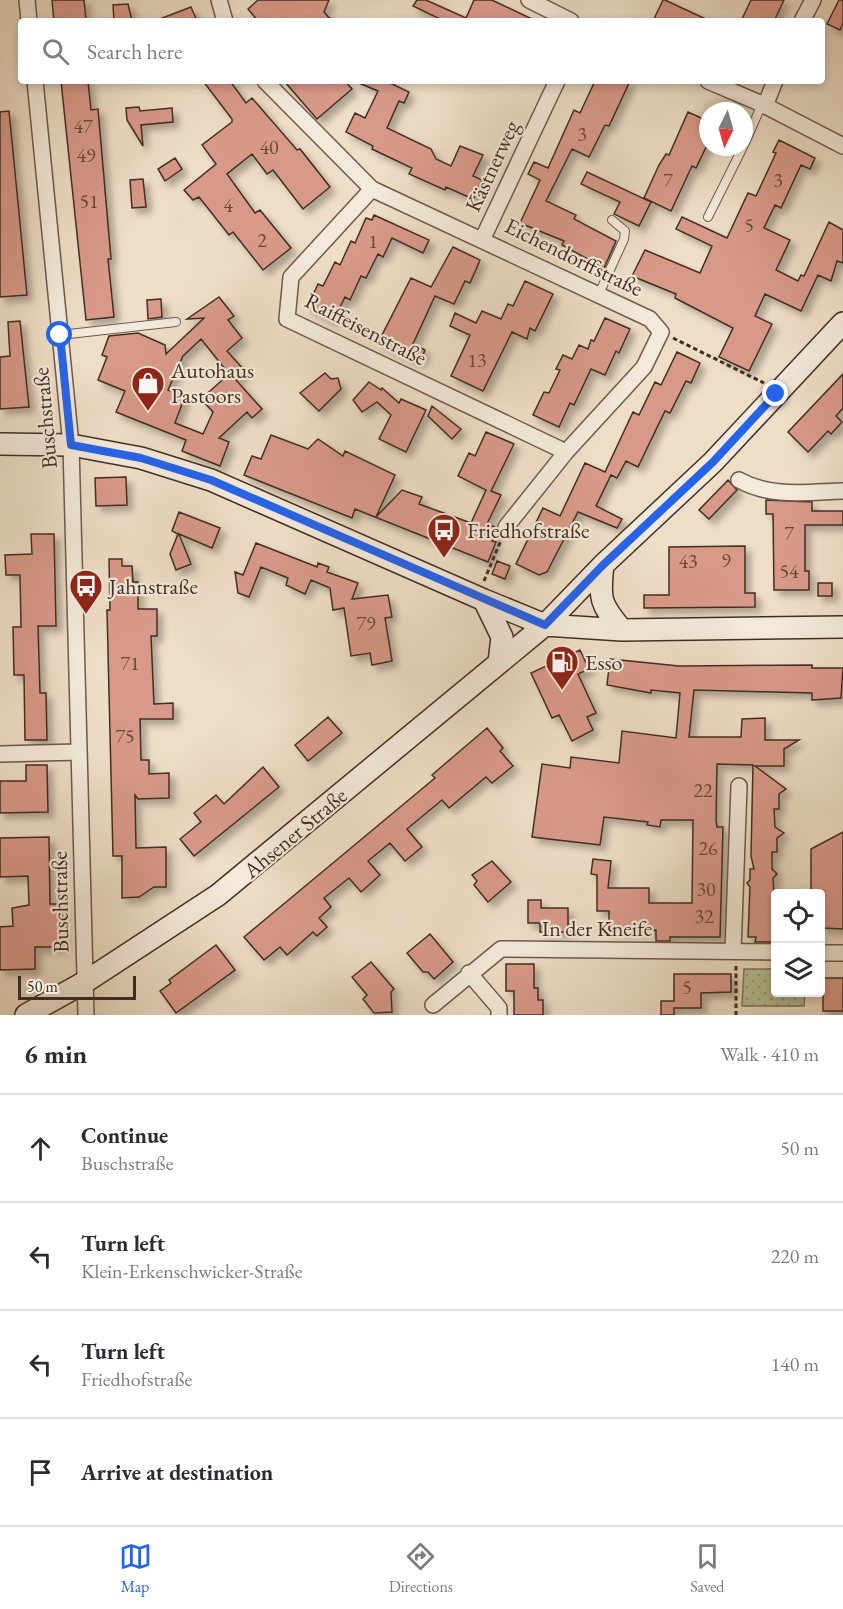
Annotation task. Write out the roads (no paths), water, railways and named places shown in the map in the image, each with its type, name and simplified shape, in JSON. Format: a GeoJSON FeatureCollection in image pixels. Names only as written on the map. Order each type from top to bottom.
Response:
{"type":"FeatureCollection","features":[{"type":"Feature","properties":{"kind":"main road"},"geometry":{"type":"LineString","coordinates":[[545,625],[603,565],[713,462],[843,323]]}},
{"type":"Feature","properties":{"kind":"main road"},"geometry":{"type":"LineString","coordinates":[[0,444],[71,445],[141,458],[211,480],[545,625],[622,630],[843,627]]}},
{"type":"Feature","properties":{"kind":"main road"},"geometry":{"type":"LineString","coordinates":[[603,565],[599,596],[605,611],[622,630]]}},
{"type":"Feature","properties":{"kind":"main road"},"geometry":{"type":"LineString","coordinates":[[481,599],[502,637],[499,663]]}},
{"type":"Feature","properties":{"kind":"main road","name":"Ahsener Straße"},"geometry":{"type":"LineString","coordinates":[[26,1015],[85,982],[218,896],[545,625]]}},
{"type":"Feature","properties":{"kind":"street"},"geometry":{"type":"LineString","coordinates":[[27,0],[29,18]]}},
{"type":"Feature","properties":{"kind":"street"},"geometry":{"type":"LineString","coordinates":[[219,0],[224,18]]}},
{"type":"Feature","properties":{"kind":"street"},"geometry":{"type":"LineString","coordinates":[[529,0],[565,18]]}},
{"type":"Feature","properties":{"kind":"street"},"geometry":{"type":"LineString","coordinates":[[804,18],[813,0]]}},
{"type":"Feature","properties":{"kind":"street","name":"Buschstraße"},"geometry":{"type":"LineString","coordinates":[[35,84],[71,445],[86,1015]]}},
{"type":"Feature","properties":{"kind":"street","name":"Eichendorffstraße"},"geometry":{"type":"LineString","coordinates":[[268,84],[372,189],[483,238],[650,319],[661,332],[644,368],[566,452]]}},
{"type":"Feature","properties":{"kind":"street","name":"Kästnerweg"},"geometry":{"type":"LineString","coordinates":[[483,238],[556,84]]}},
{"type":"Feature","properties":{"kind":"street"},"geometry":{"type":"LineString","coordinates":[[715,84],[763,105],[843,146]]}},
{"type":"Feature","properties":{"kind":"street"},"geometry":{"type":"LineString","coordinates":[[763,105],[774,84]]}},
{"type":"Feature","properties":{"kind":"street","name":"Raiffeisenstraße"},"geometry":{"type":"LineString","coordinates":[[372,189],[291,277],[287,319],[566,452]]}},
{"type":"Feature","properties":{"kind":"street"},"geometry":{"type":"LineString","coordinates":[[506,527],[566,452]]}},
{"type":"Feature","properties":{"kind":"street"},"geometry":{"type":"LineString","coordinates":[[739,480],[754,488],[770,492],[843,491]]}},
{"type":"Feature","properties":{"kind":"street"},"geometry":{"type":"LineString","coordinates":[[0,754],[79,752]]}},
{"type":"Feature","properties":{"kind":"street"},"geometry":{"type":"LineString","coordinates":[[733,951],[739,786]]}},
{"type":"Feature","properties":{"kind":"street","name":"In der Kneife"},"geometry":{"type":"LineString","coordinates":[[433,1005],[469,973],[501,950],[771,952]]}},
{"type":"Feature","properties":{"kind":"street"},"geometry":{"type":"LineString","coordinates":[[825,953],[843,953]]}},
{"type":"Feature","properties":{"kind":"street"},"geometry":{"type":"LineString","coordinates":[[469,973],[499,1008],[499,1015]]}},
{"type":"Feature","properties":{"kind":"lane"},"geometry":{"type":"LineString","coordinates":[[753,126],[763,105]]}},
{"type":"Feature","properties":{"kind":"lane"},"geometry":{"type":"LineString","coordinates":[[708,217],[738,156]]}},
{"type":"Feature","properties":{"kind":"lane"},"geometry":{"type":"LineString","coordinates":[[599,294],[624,239],[625,231],[612,220]]}},
{"type":"Feature","properties":{"kind":"lane"},"geometry":{"type":"LineString","coordinates":[[60,335],[176,322]]}},
{"type":"Feature","properties":{"kind":"place","name":"Autohaus Pastoors"},"geometry":{"type":"Point","coordinates":[148,412]}},
{"type":"Feature","properties":{"kind":"place","name":"Friedhofstraße"},"geometry":{"type":"Point","coordinates":[444,559]}},
{"type":"Feature","properties":{"kind":"place","name":"Jahnstraße"},"geometry":{"type":"Point","coordinates":[86,615]}},
{"type":"Feature","properties":{"kind":"place","name":"Esso"},"geometry":{"type":"Point","coordinates":[562,691]}}]}
